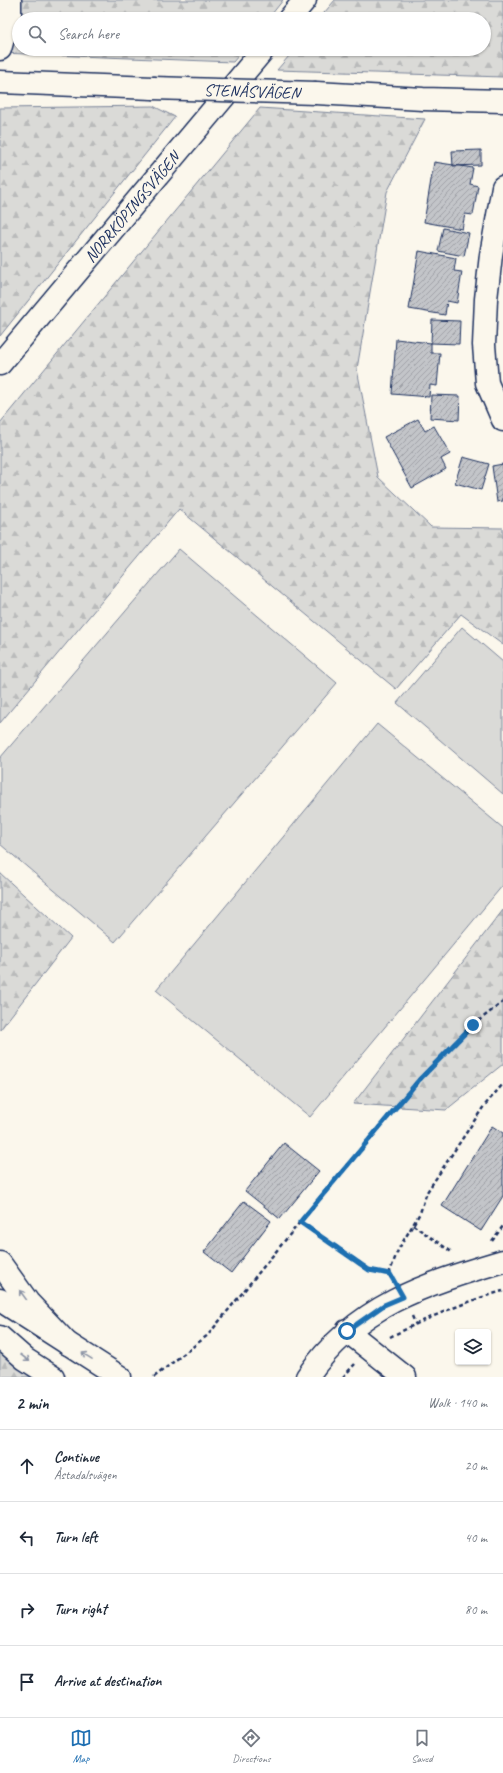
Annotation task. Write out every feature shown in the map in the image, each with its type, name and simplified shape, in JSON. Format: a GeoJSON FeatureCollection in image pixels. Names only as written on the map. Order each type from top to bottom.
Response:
{"type":"FeatureCollection","features":[{"type":"Feature","properties":{"kind":"street"},"geometry":{"type":"LineString","coordinates":[[0,48],[10,14],[10,0]]}},
{"type":"Feature","properties":{"kind":"street"},"geometry":{"type":"LineString","coordinates":[[295,12],[305,0]]}},
{"type":"Feature","properties":{"kind":"street","name":"NORRKÖPINGSVÄGEN"},"geometry":{"type":"LineString","coordinates":[[0,364],[258,56]]}},
{"type":"Feature","properties":{"kind":"street","name":"STENÅSVÄGEN"},"geometry":{"type":"LineString","coordinates":[[0,82],[503,101]]}},
{"type":"Feature","properties":{"kind":"street"},"geometry":{"type":"LineString","coordinates":[[503,187],[491,255],[486,299],[484,345],[487,383],[503,420]]}},
{"type":"Feature","properties":{"kind":"street"},"geometry":{"type":"LineString","coordinates":[[307,1377],[316,1364],[347,1331],[384,1305],[441,1280],[503,1262]]}},
{"type":"Feature","properties":{"kind":"street"},"geometry":{"type":"LineString","coordinates":[[0,1263],[28,1302],[68,1344]]}},
{"type":"Feature","properties":{"kind":"street"},"geometry":{"type":"LineString","coordinates":[[0,1300],[120,1377]]}},
{"type":"Feature","properties":{"kind":"street"},"geometry":{"type":"LineString","coordinates":[[347,1331],[405,1377]]}},
{"type":"Feature","properties":{"kind":"street"},"geometry":{"type":"LineString","coordinates":[[0,1337],[25,1359],[53,1377]]}},
{"type":"Feature","properties":{"kind":"path"},"geometry":{"type":"LineString","coordinates":[[154,1377],[208,1335],[419,1080],[473,1025],[503,1002]]}},
{"type":"Feature","properties":{"kind":"path"},"geometry":{"type":"LineString","coordinates":[[416,1325],[390,1274],[398,1250],[420,1213],[427,1192],[484,1106],[503,1084]]}},
{"type":"Feature","properties":{"kind":"path"},"geometry":{"type":"LineString","coordinates":[[300,1222],[369,1270],[390,1274]]}},
{"type":"Feature","properties":{"kind":"path"},"geometry":{"type":"LineString","coordinates":[[413,1225],[456,1255]]}},
{"type":"Feature","properties":{"kind":"path"},"geometry":{"type":"LineString","coordinates":[[488,1246],[503,1226]]}},
{"type":"Feature","properties":{"kind":"path"},"geometry":{"type":"LineString","coordinates":[[343,1377],[370,1350],[403,1331],[487,1295],[503,1291]]}},
{"type":"Feature","properties":{"kind":"green space"},"geometry":{"type":"Polygon","coordinates":[[[6,0],[283,0],[274,12],[12,12],[12,53],[0,53],[6,0]]]}},
{"type":"Feature","properties":{"kind":"green space"},"geometry":{"type":"Polygon","coordinates":[[[335,0],[503,0],[503,77],[277,70],[289,56],[491,56],[491,12],[325,12],[335,0]]]}},
{"type":"Feature","properties":{"kind":"green space"},"geometry":{"type":"Polygon","coordinates":[[[78,56],[238,56],[233,62],[78,56]]]}},
{"type":"Feature","properties":{"kind":"green space"},"geometry":{"type":"Polygon","coordinates":[[[153,106],[175,117],[0,336],[0,108],[153,106]]]}},
{"type":"Feature","properties":{"kind":"green space"},"geometry":{"type":"Polygon","coordinates":[[[260,108],[425,119],[387,192],[357,369],[378,477],[431,527],[503,528],[503,645],[461,614],[396,689],[179,509],[0,723],[0,423],[260,108]]]}},
{"type":"Feature","properties":{"kind":"green space"},"geometry":{"type":"Polygon","coordinates":[[[179,549],[337,683],[115,942],[0,844],[0,758],[179,549]]]}},
{"type":"Feature","properties":{"kind":"green space"},"geometry":{"type":"Polygon","coordinates":[[[462,627],[503,662],[503,794],[397,703],[462,627]]]}},
{"type":"Feature","properties":{"kind":"green space"},"geometry":{"type":"Polygon","coordinates":[[[377,724],[503,828],[503,885],[310,1117],[156,990],[377,724]]]}},
{"type":"Feature","properties":{"kind":"green space"},"geometry":{"type":"Polygon","coordinates":[[[0,873],[71,938],[0,1030],[0,873]]]}},
{"type":"Feature","properties":{"kind":"green space"},"geometry":{"type":"Polygon","coordinates":[[[503,910],[503,1064],[446,1110],[353,1104],[503,910]]]}},
{"type":"Feature","properties":{"kind":"green space"},"geometry":{"type":"Polygon","coordinates":[[[0,1352],[1,1354],[36,1377],[0,1377],[0,1352]]]}},
{"type":"Feature","properties":{"kind":"building"},"geometry":{"type":"Polygon","coordinates":[[[481,150],[481,165],[453,166],[452,151],[481,150]]]}},
{"type":"Feature","properties":{"kind":"building"},"geometry":{"type":"Polygon","coordinates":[[[434,162],[473,168],[470,184],[478,186],[473,215],[465,214],[462,229],[424,222],[434,162]]]}},
{"type":"Feature","properties":{"kind":"building"},"geometry":{"type":"Polygon","coordinates":[[[443,228],[469,233],[464,256],[438,251],[443,228]]]}},
{"type":"Feature","properties":{"kind":"building"},"geometry":{"type":"Polygon","coordinates":[[[419,251],[456,258],[454,271],[462,272],[457,303],[447,301],[445,315],[409,309],[419,251]]]}},
{"type":"Feature","properties":{"kind":"building"},"geometry":{"type":"Polygon","coordinates":[[[432,320],[460,321],[459,344],[431,343],[432,320]]]}},
{"type":"Feature","properties":{"kind":"building"},"geometry":{"type":"Polygon","coordinates":[[[396,339],[431,343],[431,353],[440,353],[437,386],[430,385],[429,397],[392,394],[396,339]]]}},
{"type":"Feature","properties":{"kind":"building"},"geometry":{"type":"Polygon","coordinates":[[[431,395],[460,396],[459,420],[430,418],[431,395]]]}},
{"type":"Feature","properties":{"kind":"building"},"geometry":{"type":"Polygon","coordinates":[[[418,419],[425,431],[434,426],[450,454],[441,459],[446,469],[412,488],[384,437],[418,419]]]}},
{"type":"Feature","properties":{"kind":"building"},"geometry":{"type":"Polygon","coordinates":[[[463,457],[489,464],[481,490],[455,483],[463,457]]]}},
{"type":"Feature","properties":{"kind":"building"},"geometry":{"type":"Polygon","coordinates":[[[503,464],[503,501],[497,502],[492,466],[503,464]]]}},
{"type":"Feature","properties":{"kind":"building"},"geometry":{"type":"Polygon","coordinates":[[[492,1126],[503,1133],[503,1196],[481,1231],[442,1206],[492,1126]]]}},
{"type":"Feature","properties":{"kind":"building"},"geometry":{"type":"Polygon","coordinates":[[[284,1143],[319,1171],[280,1219],[245,1191],[284,1143]]]}},
{"type":"Feature","properties":{"kind":"building"},"geometry":{"type":"Polygon","coordinates":[[[244,1201],[271,1221],[231,1273],[204,1252],[244,1201]]]}},
{"type":"Feature","properties":{"kind":"route"},"geometry":{"type":"LineString","coordinates":[[347,1331],[384,1305],[403,1297],[402,1293],[390,1274],[369,1270],[300,1222],[419,1080],[473,1025]]}}]}
